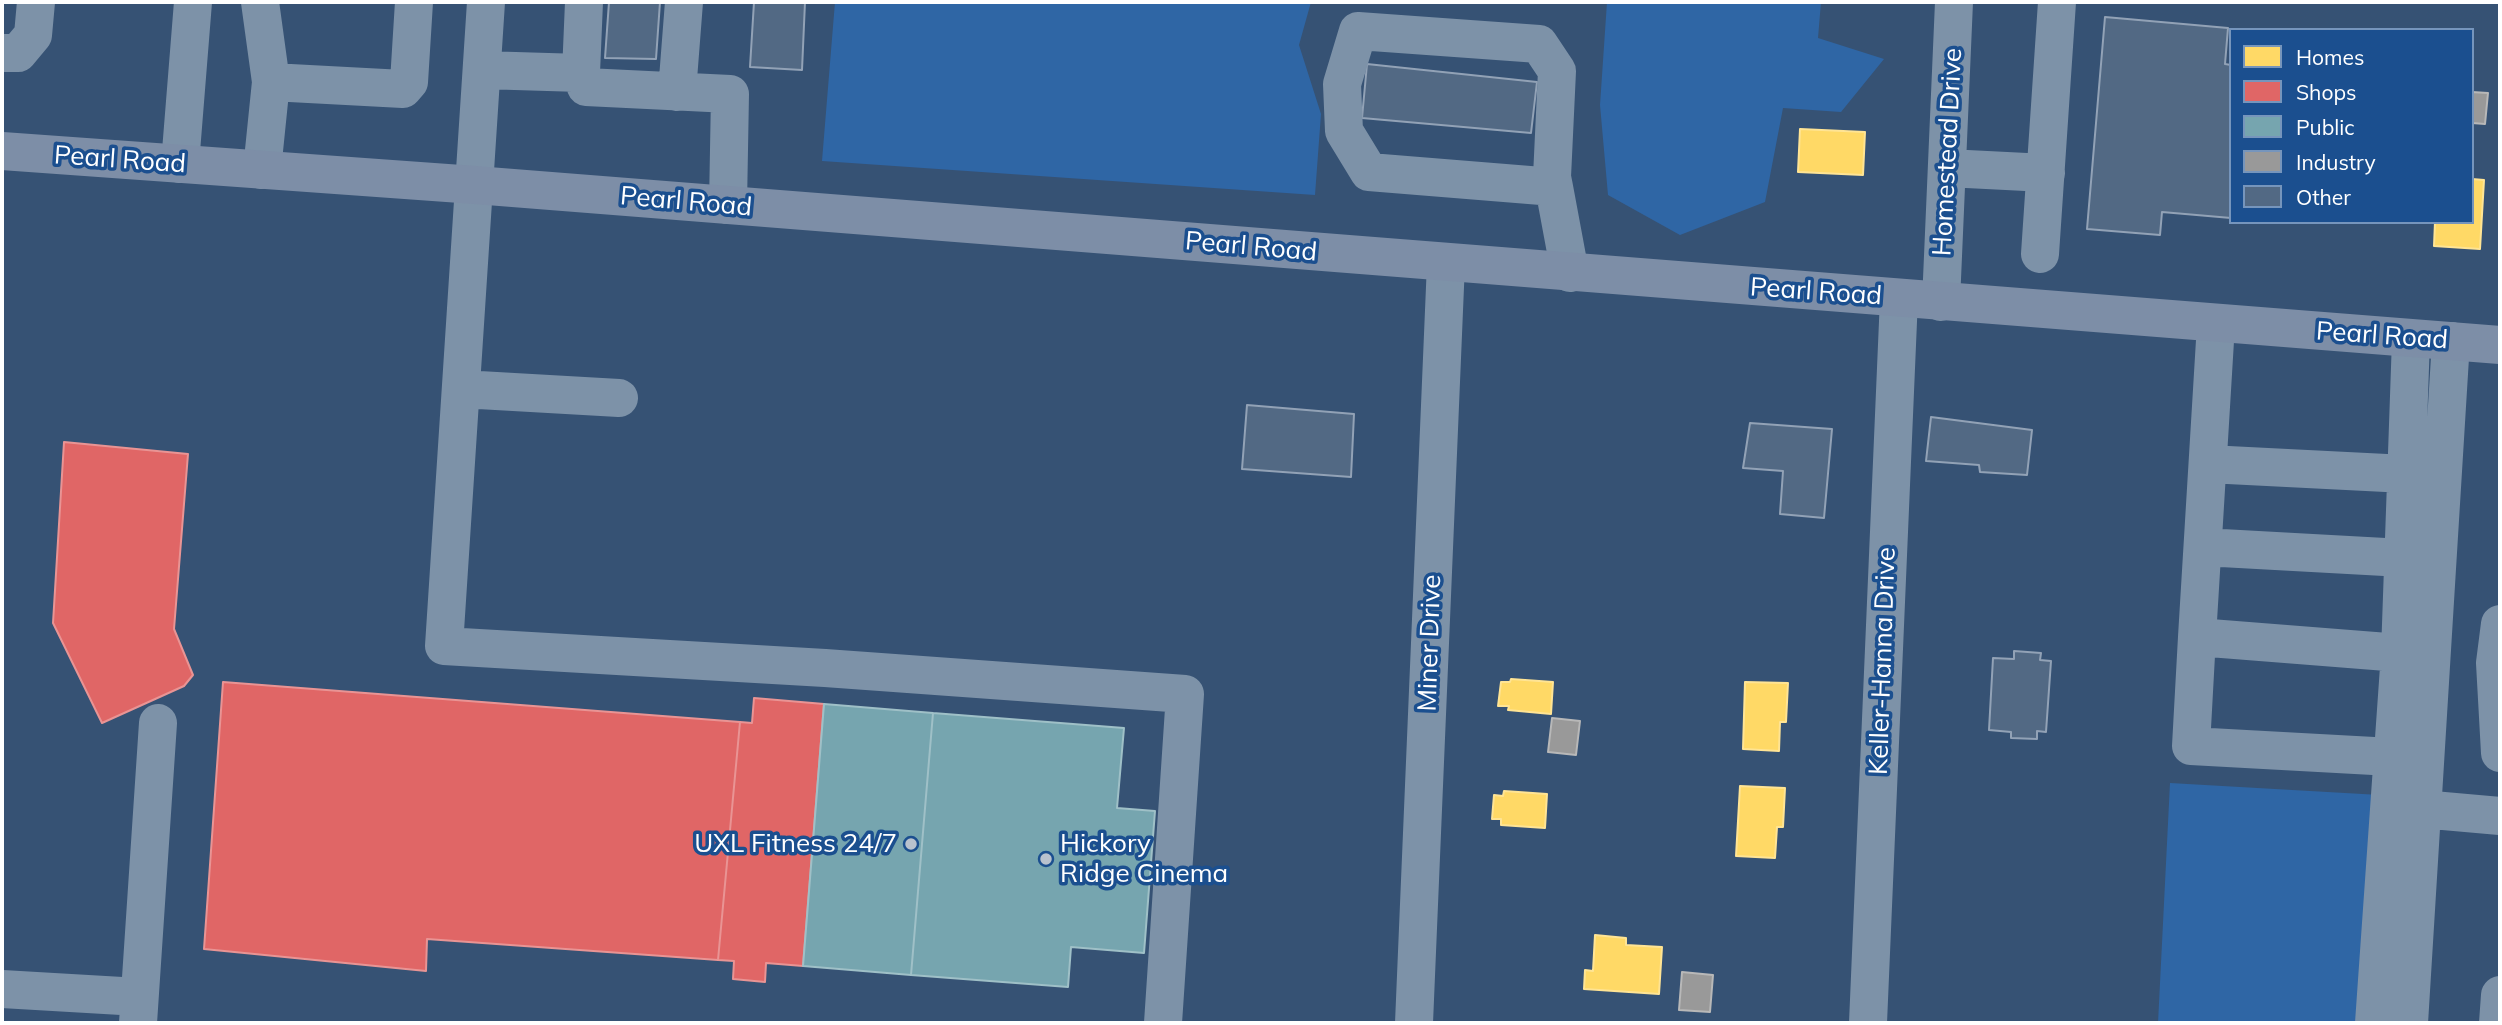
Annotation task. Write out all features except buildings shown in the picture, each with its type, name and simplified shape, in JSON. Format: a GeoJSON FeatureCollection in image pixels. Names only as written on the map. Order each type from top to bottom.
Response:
{"type":"FeatureCollection","features":[{"type":"Feature","properties":{"kind":"main road","name":"Pearl Road"},"geometry":{"type":"LineString","coordinates":[[2,151],[475,185],[2500,345]]}},
{"type":"Feature","properties":{"kind":"street"},"geometry":{"type":"LineString","coordinates":[[2,53],[18,53],[33,35],[36,2]]}},
{"type":"Feature","properties":{"kind":"street"},"geometry":{"type":"LineString","coordinates":[[180,164],[193,2]]}},
{"type":"Feature","properties":{"kind":"street"},"geometry":{"type":"LineString","coordinates":[[260,2],[271,82],[262,170]]}},
{"type":"Feature","properties":{"kind":"street"},"geometry":{"type":"LineString","coordinates":[[271,82],[402,89],[409,82],[414,2]]}},
{"type":"Feature","properties":{"kind":"street"},"geometry":{"type":"LineString","coordinates":[[486,2],[444,646],[812,667],[1185,694],[1163,1023]]}},
{"type":"Feature","properties":{"kind":"street"},"geometry":{"type":"LineString","coordinates":[[584,2],[581,73],[586,87],[730,94],[728,205]]}},
{"type":"Feature","properties":{"kind":"street"},"geometry":{"type":"LineString","coordinates":[[677,92],[684,2]]}},
{"type":"Feature","properties":{"kind":"street","name":"Homestead Drive"},"geometry":{"type":"LineString","coordinates":[[1941,302],[1954,2]]}},
{"type":"Feature","properties":{"kind":"street"},"geometry":{"type":"LineString","coordinates":[[2040,254],[2057,2]]}},
{"type":"Feature","properties":{"kind":"street"},"geometry":{"type":"LineString","coordinates":[[1554,187],[1369,172],[1344,131],[1342,84],[1358,30],[1539,44],[1557,71],[1552,177],[1554,187],[1570,273]]}},
{"type":"Feature","properties":{"kind":"street"},"geometry":{"type":"LineString","coordinates":[[482,71],[581,73]]}},
{"type":"Feature","properties":{"kind":"street"},"geometry":{"type":"LineString","coordinates":[[1947,168],[2046,173]]}},
{"type":"Feature","properties":{"kind":"street","name":"Miner Drive"},"geometry":{"type":"LineString","coordinates":[[1414,1023],[1446,263]]}},
{"type":"Feature","properties":{"kind":"street","name":"Keller-Hanna Drive"},"geometry":{"type":"LineString","coordinates":[[1868,1023],[1899,298]]}},
{"type":"Feature","properties":{"kind":"street"},"geometry":{"type":"LineString","coordinates":[[2216,324],[2191,746],[2392,757]]}},
{"type":"Feature","properties":{"kind":"street"},"geometry":{"type":"LineString","coordinates":[[2409,1023],[2392,757],[2400,653],[2417,611],[2403,558],[2411,339]]}},
{"type":"Feature","properties":{"kind":"street"},"geometry":{"type":"LineString","coordinates":[[2374,1023],[2401,873],[2421,809],[2417,611],[2451,341]]}},
{"type":"Feature","properties":{"kind":"street"},"geometry":{"type":"LineString","coordinates":[[461,389],[620,398]]}},
{"type":"Feature","properties":{"kind":"street"},"geometry":{"type":"LineString","coordinates":[[2207,464],[2406,474]]}},
{"type":"Feature","properties":{"kind":"street"},"geometry":{"type":"LineString","coordinates":[[2203,547],[2403,558]]}},
{"type":"Feature","properties":{"kind":"street"},"geometry":{"type":"LineString","coordinates":[[2500,624],[2495,663],[2500,753]]}},
{"type":"Feature","properties":{"kind":"street"},"geometry":{"type":"LineString","coordinates":[[2197,637],[2400,653]]}},
{"type":"Feature","properties":{"kind":"street"},"geometry":{"type":"LineString","coordinates":[[2,989],[139,1010],[158,723]]}},
{"type":"Feature","properties":{"kind":"street"},"geometry":{"type":"LineString","coordinates":[[2421,809],[2500,816]]}},
{"type":"Feature","properties":{"kind":"street"},"geometry":{"type":"LineString","coordinates":[[2498,1023],[2500,995]]}},
{"type":"Feature","properties":{"kind":"shaded area"},"geometry":{"type":"Polygon","coordinates":[[[835,2],[1311,2],[1299,45],[1321,114],[1315,195],[822,161],[835,2]]]}},
{"type":"Feature","properties":{"kind":"shaded area"},"geometry":{"type":"Polygon","coordinates":[[[1607,2],[1821,2],[1818,38],[1884,59],[1841,112],[1783,108],[1765,202],[1680,235],[1608,195],[1600,105],[1607,2]]]}},
{"type":"Feature","properties":{"kind":"shaded area"},"geometry":{"type":"Polygon","coordinates":[[[2170,783],[2380,795],[2365,1023],[2158,1023],[2170,783]]]}},
{"type":"Feature","properties":{"kind":"place","name":"UXL Fitness 24/7"},"geometry":{"type":"Point","coordinates":[911,844]}},
{"type":"Feature","properties":{"kind":"place","name":"Hickory Ridge Cinema"},"geometry":{"type":"Point","coordinates":[1046,859]}}]}
